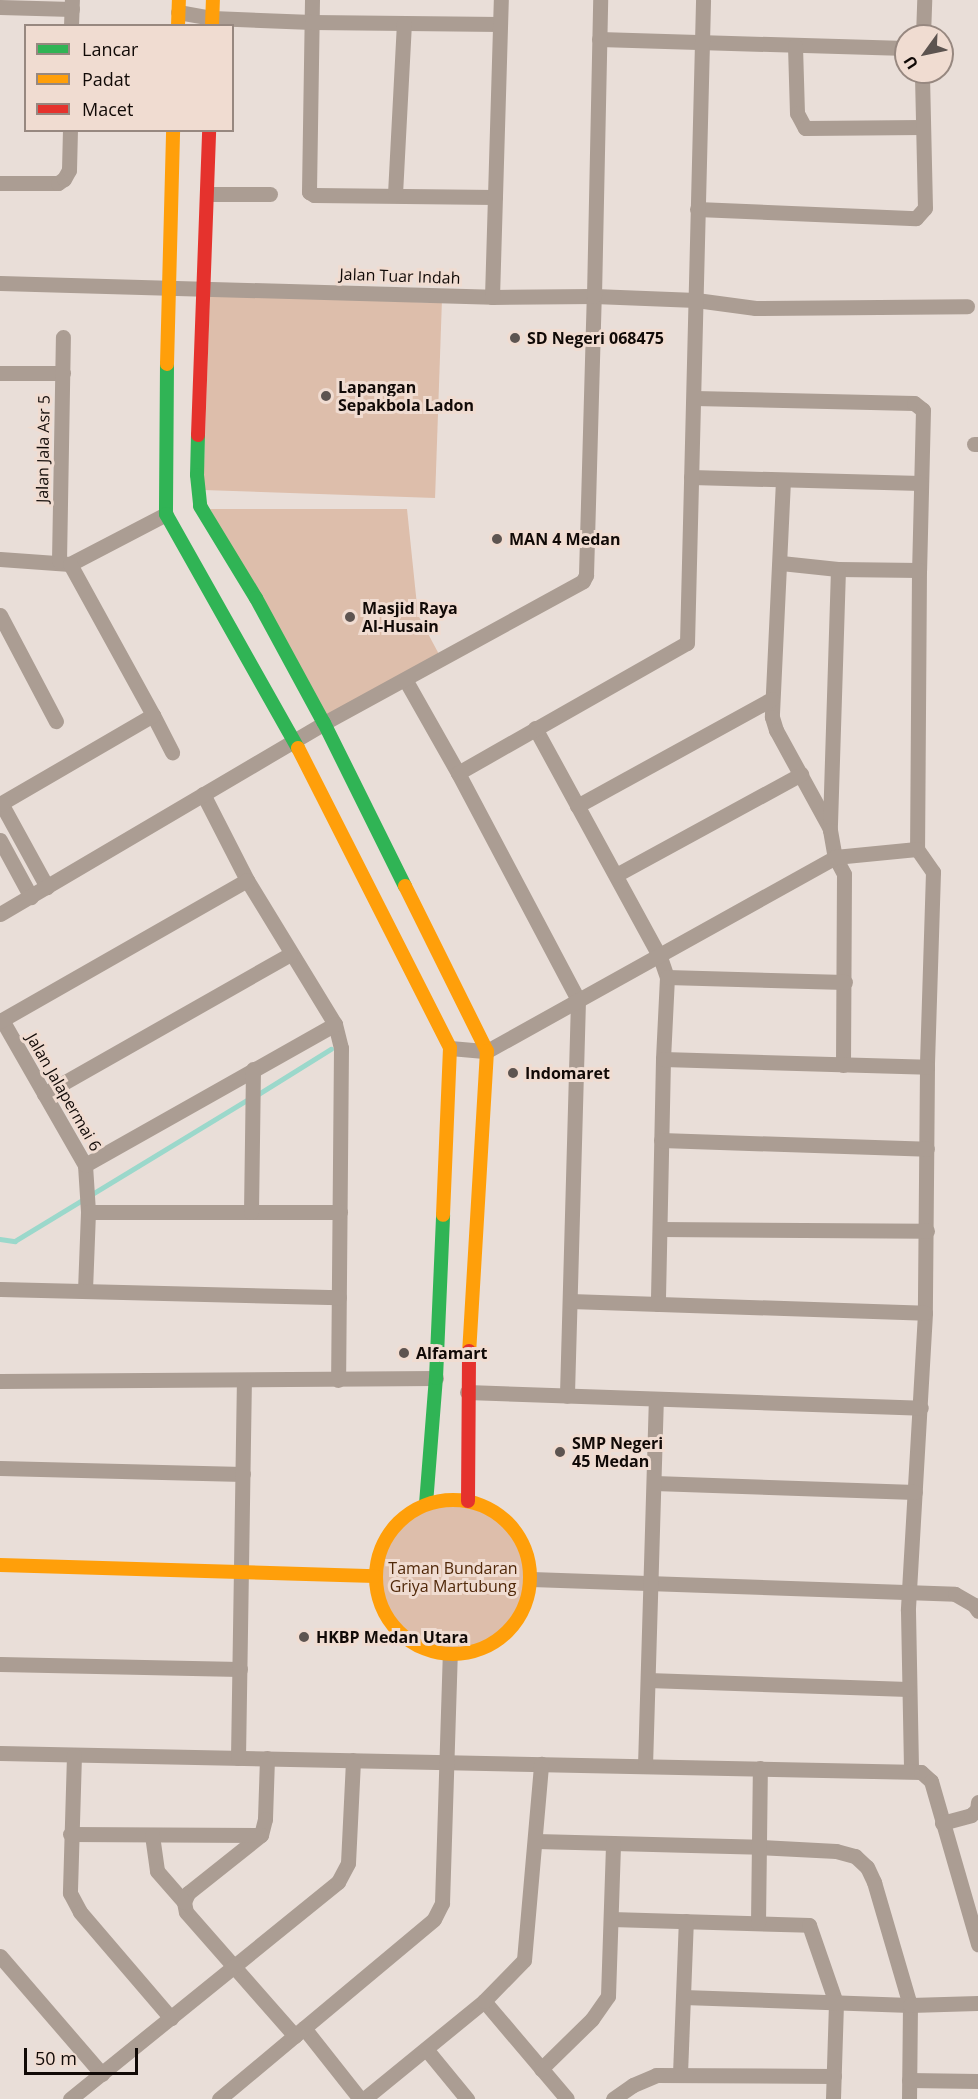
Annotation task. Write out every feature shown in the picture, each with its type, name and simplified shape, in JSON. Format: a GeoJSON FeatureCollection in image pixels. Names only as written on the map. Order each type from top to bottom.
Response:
{"type":"FeatureCollection","features":[{"type":"Feature","properties":{"kind":"street"},"geometry":{"type":"LineString","coordinates":[[212,22],[213,0]]}},
{"type":"Feature","properties":{"kind":"street"},"geometry":{"type":"LineString","coordinates":[[312,0],[309,192],[314,195],[495,196]]}},
{"type":"Feature","properties":{"kind":"street"},"geometry":{"type":"LineString","coordinates":[[492,297],[501,0]]}},
{"type":"Feature","properties":{"kind":"street"},"geometry":{"type":"LineString","coordinates":[[0,914],[324,723],[406,681],[576,587],[586,575],[600,0]]}},
{"type":"Feature","properties":{"kind":"street"},"geometry":{"type":"LineString","coordinates":[[458,773],[687,643],[700,42],[703,0]]}},
{"type":"Feature","properties":{"kind":"street"},"geometry":{"type":"LineString","coordinates":[[923,24],[924,0]]}},
{"type":"Feature","properties":{"kind":"street"},"geometry":{"type":"LineString","coordinates":[[0,7],[72,5],[71,24]]}},
{"type":"Feature","properties":{"kind":"street"},"geometry":{"type":"LineString","coordinates":[[178,13],[212,22],[500,24]]}},
{"type":"Feature","properties":{"kind":"street"},"geometry":{"type":"LineString","coordinates":[[395,194],[404,23]]}},
{"type":"Feature","properties":{"kind":"street"},"geometry":{"type":"LineString","coordinates":[[599,39],[894,48]]}},
{"type":"Feature","properties":{"kind":"street"},"geometry":{"type":"LineString","coordinates":[[795,46],[796,113],[805,128],[922,127]]}},
{"type":"Feature","properties":{"kind":"street"},"geometry":{"type":"LineString","coordinates":[[697,209],[916,218],[925,208],[922,84]]}},
{"type":"Feature","properties":{"kind":"street"},"geometry":{"type":"LineString","coordinates":[[0,183],[58,183],[69,170],[70,132]]}},
{"type":"Feature","properties":{"kind":"street"},"geometry":{"type":"LineString","coordinates":[[174,132],[167,288],[166,514],[295,742],[450,1047],[436,1378],[426,1504]]}},
{"type":"Feature","properties":{"kind":"street"},"geometry":{"type":"LineString","coordinates":[[209,132],[197,475],[200,506],[256,598],[324,723],[487,1051],[467,1392],[468,1501]]}},
{"type":"Feature","properties":{"kind":"street"},"geometry":{"type":"LineString","coordinates":[[207,194],[270,195]]}},
{"type":"Feature","properties":{"kind":"street","name":"Jalan Tuar Indah"},"geometry":{"type":"LineString","coordinates":[[0,283],[492,297],[594,296],[696,300],[755,308],[968,306]]}},
{"type":"Feature","properties":{"kind":"street","name":"Jalan Jala Asr 5"},"geometry":{"type":"LineString","coordinates":[[63,337],[64,563]]}},
{"type":"Feature","properties":{"kind":"street"},"geometry":{"type":"LineString","coordinates":[[0,373],[63,373]]}},
{"type":"Feature","properties":{"kind":"street"},"geometry":{"type":"LineString","coordinates":[[694,398],[914,402],[924,410],[919,570],[917,849],[933,872],[927,1067],[925,1313],[911,1593],[908,1611],[911,1771]]}},
{"type":"Feature","properties":{"kind":"street"},"geometry":{"type":"LineString","coordinates":[[691,477],[921,483]]}},
{"type":"Feature","properties":{"kind":"street"},"geometry":{"type":"LineString","coordinates":[[783,480],[781,563],[772,699],[773,724],[830,830]]}},
{"type":"Feature","properties":{"kind":"street"},"geometry":{"type":"LineString","coordinates":[[0,559],[64,563],[166,514]]}},
{"type":"Feature","properties":{"kind":"street"},"geometry":{"type":"LineString","coordinates":[[64,563],[153,715],[172,752]]}},
{"type":"Feature","properties":{"kind":"street"},"geometry":{"type":"LineString","coordinates":[[781,563],[838,569],[919,570]]}},
{"type":"Feature","properties":{"kind":"street"},"geometry":{"type":"LineString","coordinates":[[838,569],[830,830],[836,857],[844,874],[843,1065]]}},
{"type":"Feature","properties":{"kind":"street"},"geometry":{"type":"LineString","coordinates":[[0,615],[56,721]]}},
{"type":"Feature","properties":{"kind":"street"},"geometry":{"type":"LineString","coordinates":[[406,681],[458,773],[578,1000],[567,1396]]}},
{"type":"Feature","properties":{"kind":"street"},"geometry":{"type":"LineString","coordinates":[[578,806],[772,699]]}},
{"type":"Feature","properties":{"kind":"street"},"geometry":{"type":"LineString","coordinates":[[47,887],[1,804],[153,715]]}},
{"type":"Feature","properties":{"kind":"street"},"geometry":{"type":"LineString","coordinates":[[535,728],[660,957],[667,977],[658,1304]]}},
{"type":"Feature","properties":{"kind":"street"},"geometry":{"type":"LineString","coordinates":[[616,876],[801,774]]}},
{"type":"Feature","properties":{"kind":"street"},"geometry":{"type":"LineString","coordinates":[[203,794],[247,880],[290,954],[335,1024],[341,1048],[338,1380]]}},
{"type":"Feature","properties":{"kind":"street"},"geometry":{"type":"LineString","coordinates":[[0,840],[31,897]]}},
{"type":"Feature","properties":{"kind":"street"},"geometry":{"type":"LineString","coordinates":[[450,1047],[487,1051],[660,957],[836,857],[917,849]]}},
{"type":"Feature","properties":{"kind":"street"},"geometry":{"type":"LineString","coordinates":[[1,1021],[247,880]]}},
{"type":"Feature","properties":{"kind":"street"},"geometry":{"type":"LineString","coordinates":[[44,1094],[290,954]]}},
{"type":"Feature","properties":{"kind":"street"},"geometry":{"type":"LineString","coordinates":[[667,977],[845,982]]}},
{"type":"Feature","properties":{"kind":"street","name":"Jalan Jalapermai 6"},"geometry":{"type":"LineString","coordinates":[[1,1021],[85,1165],[88,1202],[85,1291]]}},
{"type":"Feature","properties":{"kind":"street"},"geometry":{"type":"LineString","coordinates":[[85,1165],[253,1068],[335,1024]]}},
{"type":"Feature","properties":{"kind":"street"},"geometry":{"type":"LineString","coordinates":[[663,1059],[927,1067]]}},
{"type":"Feature","properties":{"kind":"street"},"geometry":{"type":"LineString","coordinates":[[251,1212],[253,1068]]}},
{"type":"Feature","properties":{"kind":"street"},"geometry":{"type":"LineString","coordinates":[[661,1140],[927,1149]]}},
{"type":"Feature","properties":{"kind":"street"},"geometry":{"type":"LineString","coordinates":[[88,1202],[251,1212],[340,1212]]}},
{"type":"Feature","properties":{"kind":"street"},"geometry":{"type":"LineString","coordinates":[[660,1229],[927,1232]]}},
{"type":"Feature","properties":{"kind":"street"},"geometry":{"type":"LineString","coordinates":[[0,1289],[339,1297]]}},
{"type":"Feature","properties":{"kind":"street"},"geometry":{"type":"LineString","coordinates":[[570,1301],[925,1313]]}},
{"type":"Feature","properties":{"kind":"street"},"geometry":{"type":"LineString","coordinates":[[0,1381],[436,1378]]}},
{"type":"Feature","properties":{"kind":"street"},"geometry":{"type":"LineString","coordinates":[[238,1758],[244,1380]]}},
{"type":"Feature","properties":{"kind":"street"},"geometry":{"type":"LineString","coordinates":[[467,1392],[921,1408]]}},
{"type":"Feature","properties":{"kind":"street"},"geometry":{"type":"LineString","coordinates":[[645,1766],[656,1399]]}},
{"type":"Feature","properties":{"kind":"street"},"geometry":{"type":"LineString","coordinates":[[0,1468],[243,1474]]}},
{"type":"Feature","properties":{"kind":"street"},"geometry":{"type":"LineString","coordinates":[[654,1483],[915,1492]]}},
{"type":"Feature","properties":{"kind":"street"},"geometry":{"type":"LineString","coordinates":[[468,1501],[494,1511],[514,1529],[526,1553],[531,1579],[524,1609],[506,1634],[480,1650],[450,1655],[421,1648],[397,1630],[381,1605],[375,1576],[382,1545],[400,1520],[426,1504],[468,1501]]}},
{"type":"Feature","properties":{"kind":"street"},"geometry":{"type":"LineString","coordinates":[[0,1565],[375,1576]]}},
{"type":"Feature","properties":{"kind":"street"},"geometry":{"type":"LineString","coordinates":[[531,1579],[955,1594],[974,1605],[978,1611]]}},
{"type":"Feature","properties":{"kind":"street"},"geometry":{"type":"LineString","coordinates":[[219,2099],[434,1919],[442,1903],[450,1655]]}},
{"type":"Feature","properties":{"kind":"street"},"geometry":{"type":"LineString","coordinates":[[0,1664],[240,1669]]}},
{"type":"Feature","properties":{"kind":"street"},"geometry":{"type":"LineString","coordinates":[[648,1680],[908,1689]]}},
{"type":"Feature","properties":{"kind":"street"},"geometry":{"type":"LineString","coordinates":[[0,1753],[921,1772],[930,1779],[978,1944]]}},
{"type":"Feature","properties":{"kind":"street"},"geometry":{"type":"LineString","coordinates":[[74,1755],[70,1834],[72,1900],[171,2018]]}},
{"type":"Feature","properties":{"kind":"street"},"geometry":{"type":"LineString","coordinates":[[184,1902],[188,1893],[261,1835],[265,1819],[267,1758]]}},
{"type":"Feature","properties":{"kind":"street"},"geometry":{"type":"LineString","coordinates":[[70,2099],[338,1882],[345,1873],[353,1760]]}},
{"type":"Feature","properties":{"kind":"street"},"geometry":{"type":"LineString","coordinates":[[152,1834],[157,1871],[184,1902],[186,1912],[362,2099],[484,2001],[514,1974],[524,1960],[541,1764]]}},
{"type":"Feature","properties":{"kind":"street"},"geometry":{"type":"LineString","coordinates":[[758,1923],[760,1768]]}},
{"type":"Feature","properties":{"kind":"street"},"geometry":{"type":"LineString","coordinates":[[942,1823],[971,1815],[976,1810],[978,1802]]}},
{"type":"Feature","properties":{"kind":"street"},"geometry":{"type":"LineString","coordinates":[[70,1834],[261,1835]]}},
{"type":"Feature","properties":{"kind":"street"},"geometry":{"type":"LineString","coordinates":[[536,1840],[836,1851],[861,1861],[874,1882],[910,2005],[909,2099]]}},
{"type":"Feature","properties":{"kind":"street"},"geometry":{"type":"LineString","coordinates":[[541,2069],[592,2019],[608,1996],[613,1843]]}},
{"type":"Feature","properties":{"kind":"street"},"geometry":{"type":"LineString","coordinates":[[611,1918],[809,1925],[836,2003],[833,2099]]}},
{"type":"Feature","properties":{"kind":"street"},"geometry":{"type":"LineString","coordinates":[[680,2074],[686,1921]]}},
{"type":"Feature","properties":{"kind":"street"},"geometry":{"type":"LineString","coordinates":[[0,1956],[102,2074]]}},
{"type":"Feature","properties":{"kind":"street"},"geometry":{"type":"LineString","coordinates":[[683,1998],[910,2005],[978,2003]]}},
{"type":"Feature","properties":{"kind":"street"},"geometry":{"type":"LineString","coordinates":[[484,2001],[567,2099]]}},
{"type":"Feature","properties":{"kind":"street"},"geometry":{"type":"LineString","coordinates":[[426,2049],[467,2099]]}},
{"type":"Feature","properties":{"kind":"street"},"geometry":{"type":"LineString","coordinates":[[613,2099],[633,2085],[656,2074],[834,2076]]}},
{"type":"Feature","properties":{"kind":"street"},"geometry":{"type":"LineString","coordinates":[[909,2080],[978,2081]]}},
{"type":"Feature","properties":{"kind":"green space","name":"Lapangan Sepakbola Ladon"},"geometry":{"type":"Polygon","coordinates":[[[210,295],[442,303],[435,498],[203,490],[210,295]]]}},
{"type":"Feature","properties":{"kind":"green space"},"geometry":{"type":"Polygon","coordinates":[[[210,509],[407,509],[418,615],[441,658],[325,717],[210,509]]]}},
{"type":"Feature","properties":{"kind":"green space","name":"Taman Bundaran Griya Martubung"},"geometry":{"type":"Polygon","coordinates":[[[453,1500],[482,1506],[496,1513],[507,1523],[517,1534],[524,1548],[530,1577],[524,1606],[517,1620],[507,1631],[496,1641],[482,1648],[453,1654],[424,1648],[410,1641],[399,1631],[389,1620],[382,1606],[376,1577],[382,1548],[389,1534],[399,1523],[410,1513],[424,1506],[453,1500]]]}},
{"type":"Feature","properties":{"kind":"waterway"},"geometry":{"type":"LineString","coordinates":[[257,1095],[331,1049]]}},
{"type":"Feature","properties":{"kind":"waterway"},"geometry":{"type":"LineString","coordinates":[[0,1239],[15,1241],[249,1099]]}},
{"type":"Feature","properties":{"kind":"traffic: fast"},"geometry":{"type":"LineString","coordinates":[[167,364],[166,514],[298,748]]}},
{"type":"Feature","properties":{"kind":"traffic: fast"},"geometry":{"type":"LineString","coordinates":[[198,435],[197,475],[200,506],[256,598],[324,723],[405,886]]}},
{"type":"Feature","properties":{"kind":"traffic: fast"},"geometry":{"type":"LineString","coordinates":[[426,1504],[436,1378],[443,1215]]}},
{"type":"Feature","properties":{"kind":"traffic: slow"},"geometry":{"type":"LineString","coordinates":[[178,24],[179,0]]}},
{"type":"Feature","properties":{"kind":"traffic: slow"},"geometry":{"type":"LineString","coordinates":[[212,24],[213,0]]}},
{"type":"Feature","properties":{"kind":"traffic: slow"},"geometry":{"type":"LineString","coordinates":[[167,364],[173,132]]}},
{"type":"Feature","properties":{"kind":"traffic: slow"},"geometry":{"type":"LineString","coordinates":[[298,748],[450,1048],[443,1215]]}},
{"type":"Feature","properties":{"kind":"traffic: slow"},"geometry":{"type":"LineString","coordinates":[[405,886],[487,1051],[469,1351]]}},
{"type":"Feature","properties":{"kind":"traffic: slow"},"geometry":{"type":"LineString","coordinates":[[453,1500],[482,1506],[496,1513],[507,1523],[517,1534],[524,1548],[530,1577],[524,1606],[517,1620],[507,1631],[496,1641],[482,1648],[453,1654],[424,1648],[410,1641],[399,1631],[389,1620],[382,1606],[376,1577],[382,1548],[389,1534],[399,1523],[410,1513],[424,1506],[453,1500]]}},
{"type":"Feature","properties":{"kind":"traffic: slow"},"geometry":{"type":"LineString","coordinates":[[0,1565],[375,1576]]}},
{"type":"Feature","properties":{"kind":"traffic: jam"},"geometry":{"type":"LineString","coordinates":[[198,435],[209,132]]}},
{"type":"Feature","properties":{"kind":"traffic: jam"},"geometry":{"type":"LineString","coordinates":[[468,1501],[469,1351]]}},
{"type":"Feature","properties":{"kind":"place","name":"SD Negeri 068475"},"geometry":{"type":"Point","coordinates":[515,338]}},
{"type":"Feature","properties":{"kind":"place","name":"Lapangan Sepakbola Ladon"},"geometry":{"type":"Point","coordinates":[326,396]}},
{"type":"Feature","properties":{"kind":"place","name":"MAN 4 Medan"},"geometry":{"type":"Point","coordinates":[497,539]}},
{"type":"Feature","properties":{"kind":"place","name":"Masjid Raya Al-Husain"},"geometry":{"type":"Point","coordinates":[350,617]}},
{"type":"Feature","properties":{"kind":"place","name":"Indomaret"},"geometry":{"type":"Point","coordinates":[513,1073]}},
{"type":"Feature","properties":{"kind":"place","name":"Alfamart"},"geometry":{"type":"Point","coordinates":[404,1353]}},
{"type":"Feature","properties":{"kind":"place","name":"SMP Negeri 45 Medan"},"geometry":{"type":"Point","coordinates":[560,1452]}},
{"type":"Feature","properties":{"kind":"place","name":"HKBP Medan Utara"},"geometry":{"type":"Point","coordinates":[304,1637]}}]}
